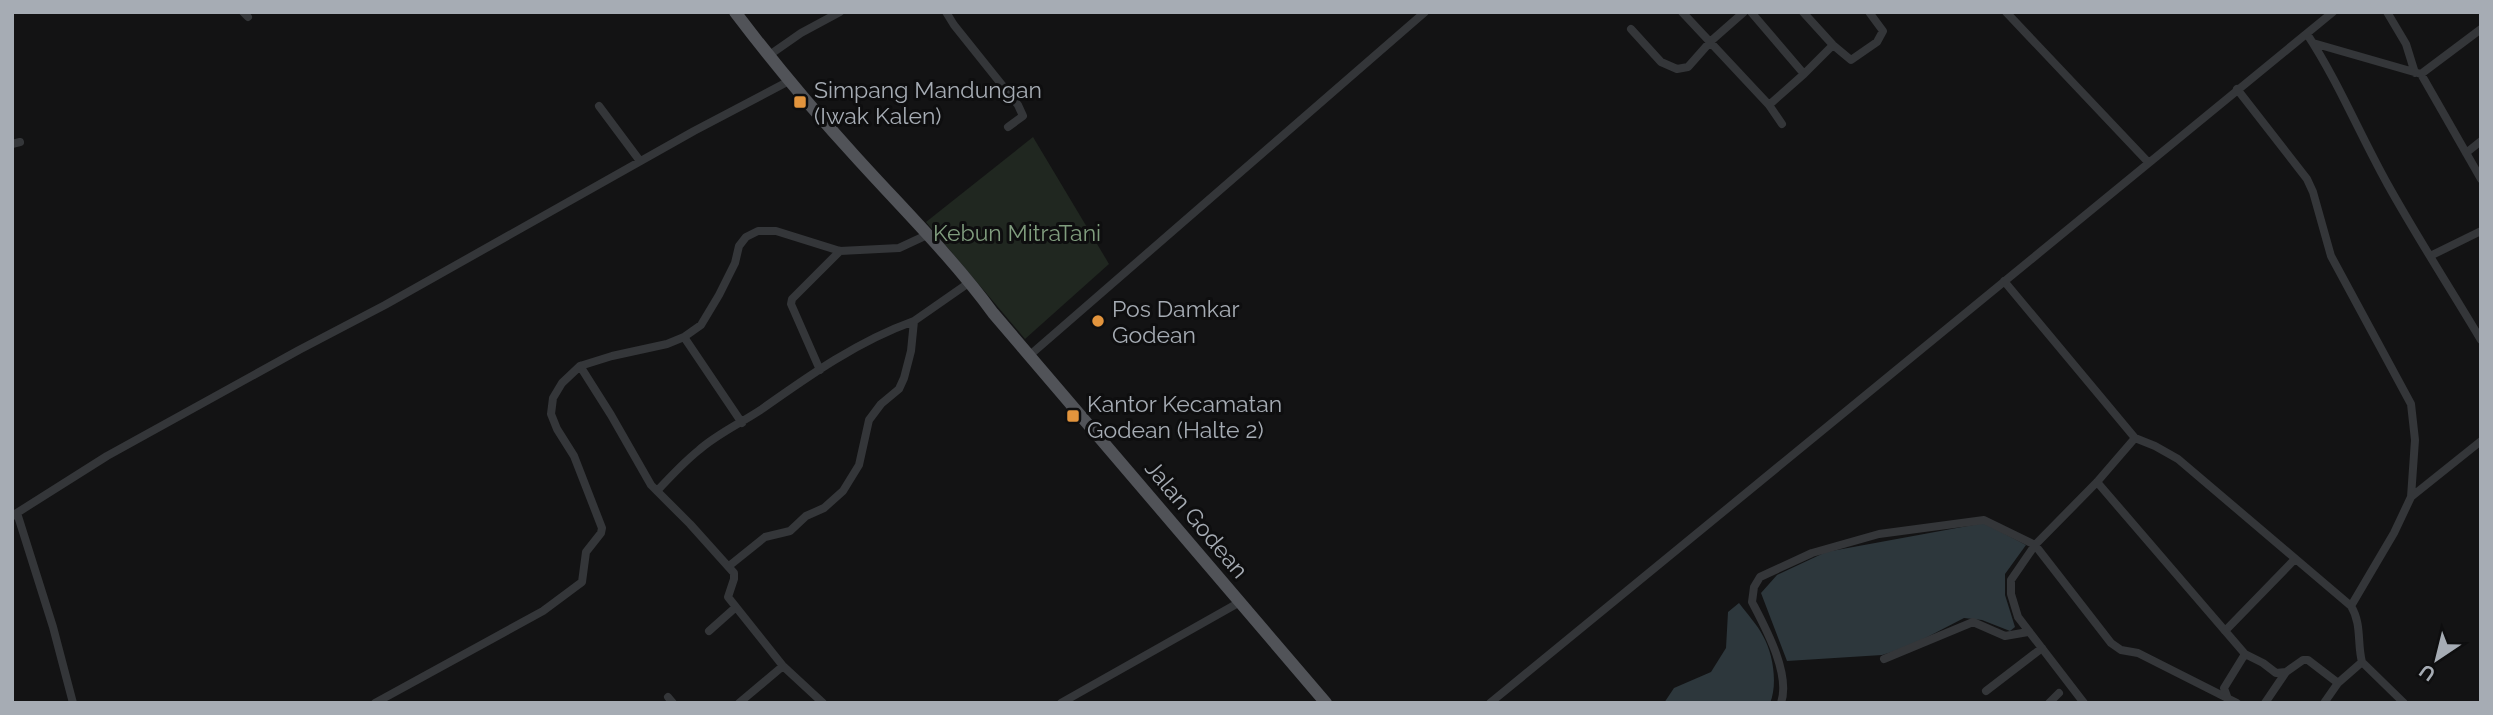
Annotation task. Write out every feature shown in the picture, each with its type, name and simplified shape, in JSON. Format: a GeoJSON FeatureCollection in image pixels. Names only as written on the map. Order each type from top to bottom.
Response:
{"type":"FeatureCollection","features":[{"type":"Feature","properties":{"kind":"main road","name":"Jalan Godean"},"geometry":{"type":"LineString","coordinates":[[735,12],[789,81],[970,282],[993,313],[1326,703]]}},
{"type":"Feature","properties":{"kind":"street"},"geometry":{"type":"LineString","coordinates":[[768,56],[801,33],[840,12]]}},
{"type":"Feature","properties":{"kind":"street"},"geometry":{"type":"LineString","coordinates":[[946,12],[1023,116],[1008,127]]}},
{"type":"Feature","properties":{"kind":"street"},"geometry":{"type":"LineString","coordinates":[[1030,355],[1425,12]]}},
{"type":"Feature","properties":{"kind":"street"},"geometry":{"type":"LineString","coordinates":[[1682,12],[1769,105],[1782,124]]}},
{"type":"Feature","properties":{"kind":"street"},"geometry":{"type":"LineString","coordinates":[[1631,29],[1661,62],[1677,69],[1688,67],[1711,41],[1744,12]]}},
{"type":"Feature","properties":{"kind":"street"},"geometry":{"type":"LineString","coordinates":[[1751,12],[1804,74]]}},
{"type":"Feature","properties":{"kind":"street"},"geometry":{"type":"LineString","coordinates":[[1803,12],[1833,46],[1851,60],[1877,42],[1883,30],[1869,12]]}},
{"type":"Feature","properties":{"kind":"street"},"geometry":{"type":"LineString","coordinates":[[2006,12],[2148,162]]}},
{"type":"Feature","properties":{"kind":"street"},"geometry":{"type":"LineString","coordinates":[[1490,703],[2333,12]]}},
{"type":"Feature","properties":{"kind":"street"},"geometry":{"type":"LineString","coordinates":[[2387,12],[2406,44],[2418,73],[2481,179]]}},
{"type":"Feature","properties":{"kind":"street"},"geometry":{"type":"LineString","coordinates":[[2418,73],[2481,29]]}},
{"type":"Feature","properties":{"kind":"street"},"geometry":{"type":"LineString","coordinates":[[2307,34],[2388,186],[2441,278],[2481,340]]}},
{"type":"Feature","properties":{"kind":"street"},"geometry":{"type":"LineString","coordinates":[[2313,43],[2418,73]]}},
{"type":"Feature","properties":{"kind":"street"},"geometry":{"type":"LineString","coordinates":[[1769,105],[1833,46]]}},
{"type":"Feature","properties":{"kind":"street"},"geometry":{"type":"LineString","coordinates":[[73,703],[53,627],[15,515],[99,460],[789,81]]}},
{"type":"Feature","properties":{"kind":"street"},"geometry":{"type":"LineString","coordinates":[[2237,89],[2314,192],[2331,256],[2411,404],[2415,440],[2411,497],[2394,533],[2351,606]]}},
{"type":"Feature","properties":{"kind":"street"},"geometry":{"type":"LineString","coordinates":[[598,106],[640,161]]}},
{"type":"Feature","properties":{"kind":"street"},"geometry":{"type":"LineString","coordinates":[[2466,153],[2481,141]]}},
{"type":"Feature","properties":{"kind":"street"},"geometry":{"type":"LineString","coordinates":[[2430,256],[2481,230]]}},
{"type":"Feature","properties":{"kind":"street"},"geometry":{"type":"LineString","coordinates":[[375,703],[543,611],[582,582],[586,552],[602,528],[574,456],[551,414],[554,398],[562,383],[580,366],[667,344],[701,326],[734,263],[739,246],[749,235],[758,231],[776,231],[840,251],[899,247],[928,235]]}},
{"type":"Feature","properties":{"kind":"street"},"geometry":{"type":"LineString","coordinates":[[820,370],[791,304],[792,299],[840,251]]}},
{"type":"Feature","properties":{"kind":"street"},"geometry":{"type":"LineString","coordinates":[[2004,281],[2135,438],[2178,459],[2351,606],[2356,615],[2362,662],[2404,703]]}},
{"type":"Feature","properties":{"kind":"street"},"geometry":{"type":"LineString","coordinates":[[657,491],[701,448],[790,388],[850,351],[914,321],[970,282]]}},
{"type":"Feature","properties":{"kind":"street"},"geometry":{"type":"LineString","coordinates":[[729,566],[765,537],[790,531],[806,516],[824,508],[843,491],[859,465],[869,420],[881,404],[899,389],[911,351],[914,321]]}},
{"type":"Feature","properties":{"kind":"street"},"geometry":{"type":"LineString","coordinates":[[684,337],[742,422]]}},
{"type":"Feature","properties":{"kind":"street"},"geometry":{"type":"LineString","coordinates":[[580,366],[650,485],[729,566],[735,577],[727,596],[783,666],[823,703]]}},
{"type":"Feature","properties":{"kind":"street"},"geometry":{"type":"LineString","coordinates":[[2084,703],[2028,632],[2014,604],[2011,580],[2035,545],[2097,482],[2135,438]]}},
{"type":"Feature","properties":{"kind":"street"},"geometry":{"type":"LineString","coordinates":[[2411,497],[2481,441]]}},
{"type":"Feature","properties":{"kind":"street"},"geometry":{"type":"LineString","coordinates":[[2097,482],[2245,654],[2276,673],[2286,672]]}},
{"type":"Feature","properties":{"kind":"street"},"geometry":{"type":"LineString","coordinates":[[1781,703],[1782,679],[1768,630],[1752,603],[1754,587],[1760,577],[1812,553],[1879,534],[1984,520],[2035,545],[2111,643],[2121,650],[2138,653],[2237,703]]}},
{"type":"Feature","properties":{"kind":"street"},"geometry":{"type":"LineString","coordinates":[[2225,631],[2295,559]]}},
{"type":"Feature","properties":{"kind":"street"},"geometry":{"type":"LineString","coordinates":[[1061,703],[1240,602]]}},
{"type":"Feature","properties":{"kind":"street"},"geometry":{"type":"LineString","coordinates":[[709,631],[736,607]]}},
{"type":"Feature","properties":{"kind":"street"},"geometry":{"type":"LineString","coordinates":[[1884,659],[1973,622],[2005,636],[2028,632]]}},
{"type":"Feature","properties":{"kind":"street"},"geometry":{"type":"LineString","coordinates":[[1986,691],[2042,648]]}},
{"type":"Feature","properties":{"kind":"street"},"geometry":{"type":"LineString","coordinates":[[2228,699],[2224,688],[2245,654]]}},
{"type":"Feature","properties":{"kind":"street"},"geometry":{"type":"LineString","coordinates":[[2265,703],[2286,672],[2296,663],[2308,660],[2338,683]]}},
{"type":"Feature","properties":{"kind":"street"},"geometry":{"type":"LineString","coordinates":[[2324,703],[2338,683],[2362,662]]}},
{"type":"Feature","properties":{"kind":"street"},"geometry":{"type":"LineString","coordinates":[[739,703],[783,666]]}},
{"type":"Feature","properties":{"kind":"street"},"geometry":{"type":"LineString","coordinates":[[2049,703],[2059,694]]}},
{"type":"Feature","properties":{"kind":"green space","name":"Kebun MitraTani"},"geometry":{"type":"Polygon","coordinates":[[[1033,137],[1109,264],[1025,339],[926,222],[1033,137]]]}},
{"type":"Feature","properties":{"kind":"shaded area"},"geometry":{"type":"Polygon","coordinates":[[[1984,523],[2026,545],[2005,574],[2005,595],[2015,627],[2010,631],[1982,620],[1964,618],[1908,647],[1882,655],[1787,661],[1761,593],[1777,575],[1826,552],[1984,523]]]}},
{"type":"Feature","properties":{"kind":"shaded area"},"geometry":{"type":"Polygon","coordinates":[[[1739,603],[1761,632],[1769,651],[1774,678],[1770,703],[1664,703],[1674,688],[1711,672],[1726,648],[1728,612],[1739,603]]]}},
{"type":"Feature","properties":{"kind":"place","name":"Simpang Mandungan (Iwak Kalen)"},"geometry":{"type":"Point","coordinates":[800,102]}},
{"type":"Feature","properties":{"kind":"place","name":"Pos Damkar Godean"},"geometry":{"type":"Point","coordinates":[1098,321]}},
{"type":"Feature","properties":{"kind":"place","name":"Kantor Kecamatan Godean (Halte 2)"},"geometry":{"type":"Point","coordinates":[1073,416]}}]}
